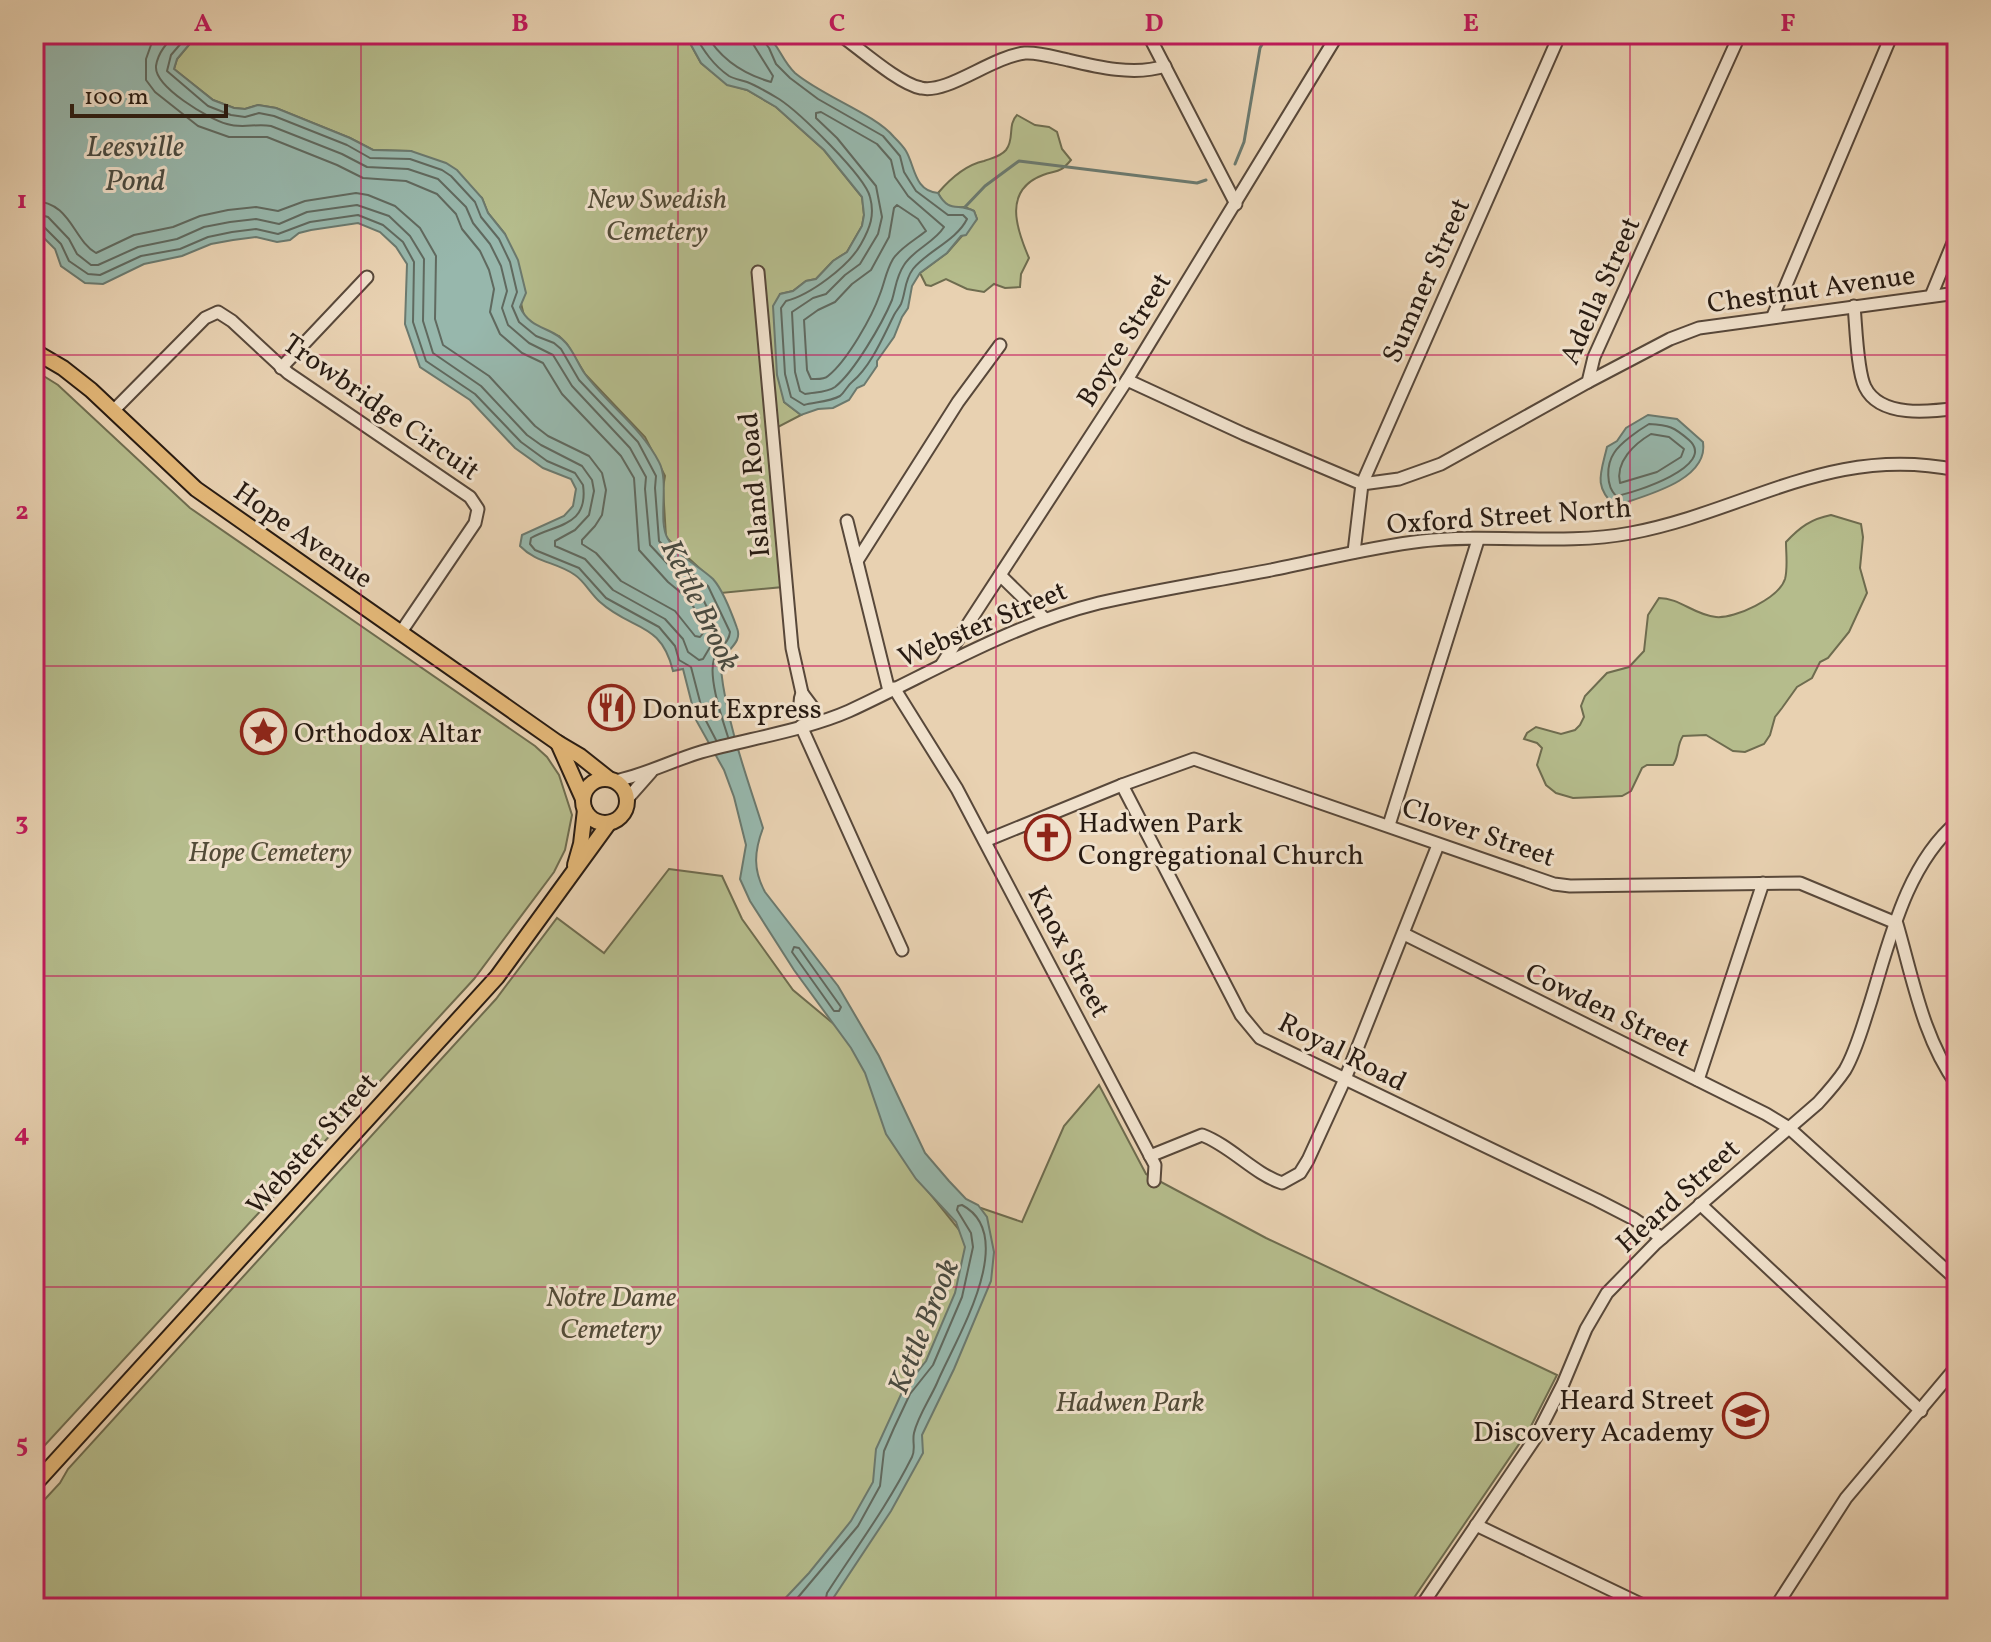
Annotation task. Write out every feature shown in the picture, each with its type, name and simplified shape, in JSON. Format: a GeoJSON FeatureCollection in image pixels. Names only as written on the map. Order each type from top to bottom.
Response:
{"type":"FeatureCollection","features":[{"type":"Feature","properties":{"kind":"main road","name":"Hope Avenue"},"geometry":{"type":"LineString","coordinates":[[34,351],[63,368],[196,489],[612,780]]}},
{"type":"Feature","properties":{"kind":"main road"},"geometry":{"type":"LineString","coordinates":[[558,743],[584,804],[598,822],[609,823],[623,814],[628,798],[624,788],[612,780],[592,783],[584,804],[581,844],[570,877]]}},
{"type":"Feature","properties":{"kind":"main road","name":"Webster Street"},"geometry":{"type":"LineString","coordinates":[[34,1485],[497,977],[609,823]]}},
{"type":"Feature","properties":{"kind":"street"},"geometry":{"type":"LineString","coordinates":[[839,34],[907,82],[928,89],[952,83],[991,62],[1029,53],[1136,71],[1165,66]]}},
{"type":"Feature","properties":{"kind":"street"},"geometry":{"type":"LineString","coordinates":[[1148,34],[1236,204]]}},
{"type":"Feature","properties":{"kind":"street","name":"Boyce Street"},"geometry":{"type":"LineString","coordinates":[[942,665],[1127,380],[1338,34]]}},
{"type":"Feature","properties":{"kind":"street","name":"Sumner Street"},"geometry":{"type":"LineString","coordinates":[[1348,553],[1362,484],[1560,34]]}},
{"type":"Feature","properties":{"kind":"street","name":"Adella Street"},"geometry":{"type":"LineString","coordinates":[[1362,484],[1399,479],[1441,464],[1588,382],[1594,357],[1740,34]]}},
{"type":"Feature","properties":{"kind":"street"},"geometry":{"type":"LineString","coordinates":[[1773,316],[1892,34]]}},
{"type":"Feature","properties":{"kind":"street"},"geometry":{"type":"LineString","coordinates":[[1931,296],[1957,233]]}},
{"type":"Feature","properties":{"kind":"street","name":"Island Road"},"geometry":{"type":"LineString","coordinates":[[758,272],[792,648],[802,693],[814,709],[806,724],[902,950]]}},
{"type":"Feature","properties":{"kind":"street"},"geometry":{"type":"LineString","coordinates":[[281,368],[367,277]]}},
{"type":"Feature","properties":{"kind":"street","name":"Chestnut Avenue"},"geometry":{"type":"LineString","coordinates":[[1588,382],[1670,339],[1699,328],[1957,293]]}},
{"type":"Feature","properties":{"kind":"street"},"geometry":{"type":"LineString","coordinates":[[1854,306],[1863,382],[1872,396],[1886,405],[1906,411],[1957,408]]}},
{"type":"Feature","properties":{"kind":"street","name":"Trowbridge Circuit"},"geometry":{"type":"LineString","coordinates":[[113,411],[205,318],[213,312],[223,314],[281,368],[476,502],[475,523],[401,632]]}},
{"type":"Feature","properties":{"kind":"street"},"geometry":{"type":"LineString","coordinates":[[857,561],[958,402],[1000,345]]}},
{"type":"Feature","properties":{"kind":"street"},"geometry":{"type":"LineString","coordinates":[[1127,380],[1362,484]]}},
{"type":"Feature","properties":{"kind":"street","name":"Oxford Street North"},"geometry":{"type":"LineString","coordinates":[[1348,553],[1422,541],[1546,540],[1630,533],[1689,517],[1797,480],[1852,467],[1926,465],[1957,470]]}},
{"type":"Feature","properties":{"kind":"street","name":"Knox Street"},"geometry":{"type":"LineString","coordinates":[[847,521],[891,689],[957,789],[985,841],[1155,1165],[1154,1181]]}},
{"type":"Feature","properties":{"kind":"street"},"geometry":{"type":"LineString","coordinates":[[1389,825],[1478,540]]}},
{"type":"Feature","properties":{"kind":"street","name":"Webster Street"},"geometry":{"type":"LineString","coordinates":[[612,780],[651,772],[699,753],[848,711],[1045,619],[1098,604],[1348,553]]}},
{"type":"Feature","properties":{"kind":"street"},"geometry":{"type":"LineString","coordinates":[[1000,575],[1045,619]]}},
{"type":"Feature","properties":{"kind":"street","name":"Clover Street"},"geometry":{"type":"LineString","coordinates":[[985,841],[1194,759],[1554,884],[1800,883],[1896,923]]}},
{"type":"Feature","properties":{"kind":"street","name":"Webster Street"},"geometry":{"type":"LineString","coordinates":[[628,798],[651,772]]}},
{"type":"Feature","properties":{"kind":"street","name":"Royal Road"},"geometry":{"type":"LineString","coordinates":[[1122,785],[1241,1015],[1260,1038],[1597,1200],[1662,1238]]}},
{"type":"Feature","properties":{"kind":"street","name":"Heard Street"},"geometry":{"type":"LineString","coordinates":[[1420,1608],[1536,1437],[1596,1311],[1613,1287],[1662,1238],[1818,1103],[1846,1068],[1917,871],[1940,838],[1957,822]]}},
{"type":"Feature","properties":{"kind":"street"},"geometry":{"type":"LineString","coordinates":[[1150,1156],[1202,1135],[1231,1150],[1269,1178],[1284,1182],[1300,1173],[1345,1079],[1438,845]]}},
{"type":"Feature","properties":{"kind":"street"},"geometry":{"type":"LineString","coordinates":[[1698,1080],[1763,883]]}},
{"type":"Feature","properties":{"kind":"street"},"geometry":{"type":"LineString","coordinates":[[1896,923],[1929,1035],[1957,1085]]}},
{"type":"Feature","properties":{"kind":"street","name":"Cowden Street"},"geometry":{"type":"LineString","coordinates":[[1404,934],[1789,1128],[1957,1280]]}},
{"type":"Feature","properties":{"kind":"street"},"geometry":{"type":"LineString","coordinates":[[1700,1204],[1921,1411]]}},
{"type":"Feature","properties":{"kind":"street"},"geometry":{"type":"LineString","coordinates":[[1775,1608],[1846,1498],[1957,1366]]}},
{"type":"Feature","properties":{"kind":"street"},"geometry":{"type":"LineString","coordinates":[[1476,1525],[1649,1608]]}},
{"type":"Feature","properties":{"kind":"green space","name":"New Swedish Cemetery"},"geometry":{"type":"Polygon","coordinates":[[[198,34],[685,34],[701,63],[727,84],[747,90],[776,107],[824,150],[862,197],[864,215],[862,226],[847,252],[833,261],[816,279],[780,294],[784,402],[801,415],[770,431],[783,587],[721,593],[666,537],[665,476],[645,437],[585,374],[559,336],[540,329],[524,316],[505,234],[488,213],[482,198],[411,151],[373,150],[276,108],[258,105],[234,108],[213,100],[174,69],[177,59],[198,34]]]}},
{"type":"Feature","properties":{"kind":"green space"},"geometry":{"type":"Polygon","coordinates":[[[1017,115],[1057,132],[1062,149],[1071,160],[1061,169],[1030,182],[1022,190],[1016,211],[1017,223],[1029,258],[1021,274],[1020,287],[1005,288],[994,284],[984,292],[967,289],[946,279],[926,285],[920,273],[947,253],[977,219],[974,211],[965,207],[952,208],[943,202],[938,193],[964,169],[1004,152],[1009,146],[1012,123],[1017,115]]]}},
{"type":"Feature","properties":{"kind":"green space","name":"Hope Cemetery"},"geometry":{"type":"Polygon","coordinates":[[[34,370],[58,385],[190,508],[535,746],[559,775],[572,815],[565,850],[554,872],[474,979],[34,1457],[34,370]]]}},
{"type":"Feature","properties":{"kind":"green space"},"geometry":{"type":"Polygon","coordinates":[[[1831,515],[1861,524],[1860,568],[1867,593],[1849,632],[1828,658],[1820,662],[1812,678],[1797,687],[1775,717],[1764,744],[1745,752],[1733,751],[1706,735],[1683,736],[1673,765],[1647,765],[1642,768],[1631,791],[1622,796],[1573,798],[1556,793],[1546,785],[1537,765],[1542,748],[1524,739],[1527,733],[1536,727],[1561,734],[1580,725],[1584,717],[1581,706],[1585,696],[1607,673],[1629,667],[1644,651],[1648,615],[1659,598],[1716,617],[1734,615],[1755,606],[1774,593],[1785,579],[1786,542],[1806,524],[1831,515]]]}},
{"type":"Feature","properties":{"kind":"green space","name":"Notre Dame Cemetery"},"geometry":{"type":"Polygon","coordinates":[[[669,869],[722,876],[742,919],[793,990],[847,1035],[927,1190],[964,1236],[981,1208],[1022,1222],[1064,1126],[1099,1085],[1146,1174],[1266,1238],[1557,1375],[1530,1428],[1407,1608],[51,1608],[34,1592],[34,1511],[60,1483],[68,1469],[496,999],[557,918],[604,953],[669,869]]]}},
{"type":"Feature","properties":{"kind":"water","name":"Leesville Pond"},"geometry":{"type":"Polygon","coordinates":[[[34,34],[198,34],[177,59],[174,69],[213,100],[234,108],[258,105],[276,108],[373,150],[411,151],[457,170],[482,198],[518,260],[526,293],[520,307],[525,315],[566,343],[585,374],[634,427],[659,462],[664,480],[664,522],[668,539],[677,551],[717,584],[737,628],[737,639],[721,663],[721,670],[733,730],[763,828],[756,861],[761,884],[838,986],[879,1056],[925,1153],[966,1199],[978,1205],[987,1217],[994,1252],[991,1281],[922,1435],[923,1453],[891,1511],[834,1597],[831,1608],[776,1608],[851,1521],[873,1482],[876,1449],[903,1390],[926,1361],[955,1293],[965,1247],[956,1222],[916,1179],[886,1134],[865,1073],[851,1048],[794,970],[750,901],[740,879],[746,845],[734,797],[724,770],[696,720],[683,669],[673,671],[668,655],[653,635],[612,611],[575,575],[533,556],[520,546],[522,535],[564,516],[573,506],[576,489],[571,479],[543,468],[515,448],[470,400],[420,367],[405,324],[407,264],[396,247],[380,232],[358,223],[311,230],[299,233],[290,240],[277,242],[256,237],[211,244],[182,256],[144,264],[103,284],[85,283],[61,266],[55,249],[34,228],[34,34]]]}},
{"type":"Feature","properties":{"kind":"water"},"geometry":{"type":"Polygon","coordinates":[[[685,34],[766,34],[795,73],[861,113],[899,142],[924,188],[938,193],[950,205],[974,211],[977,219],[966,235],[961,236],[947,253],[920,273],[912,286],[908,308],[894,337],[864,385],[857,388],[849,400],[833,408],[801,415],[784,402],[777,375],[773,306],[780,294],[816,279],[833,261],[847,252],[862,226],[862,197],[824,150],[776,107],[747,90],[727,85],[701,63],[685,34]]]}},
{"type":"Feature","properties":{"kind":"water"},"geometry":{"type":"Polygon","coordinates":[[[1648,415],[1677,419],[1703,442],[1702,456],[1696,467],[1672,485],[1615,506],[1604,492],[1600,479],[1607,447],[1617,441],[1626,428],[1648,415]]]}},
{"type":"Feature","properties":{"kind":"waterway"},"geometry":{"type":"LineString","coordinates":[[1235,164],[1244,142],[1260,48],[1268,34]]}},
{"type":"Feature","properties":{"kind":"waterway"},"geometry":{"type":"LineString","coordinates":[[965,207],[985,186],[1019,161],[1197,183],[1206,180]]}},
{"type":"Feature","properties":{"kind":"place","name":"Donut Express"},"geometry":{"type":"Point","coordinates":[611,708]}},
{"type":"Feature","properties":{"kind":"place","name":"Orthodox Altar"},"geometry":{"type":"Point","coordinates":[263,732]}},
{"type":"Feature","properties":{"kind":"place","name":"Hadwen Park Congregational Church"},"geometry":{"type":"Point","coordinates":[1047,838]}},
{"type":"Feature","properties":{"kind":"place","name":"Heard Street Discovery Academy"},"geometry":{"type":"Point","coordinates":[1745,1415]}},
{"type":"Feature","properties":{"kind":"water label","name":"Kettle Brook"},"geometry":{"type":"Point","coordinates":[701,605]}},
{"type":"Feature","properties":{"kind":"water label","name":"Kettle Brook"},"geometry":{"type":"Point","coordinates":[923,1326]}},
{"type":"Feature","properties":{"kind":"park label","name":"Hadwen Park"},"geometry":{"type":"Point","coordinates":[1130,1401]}}]}
